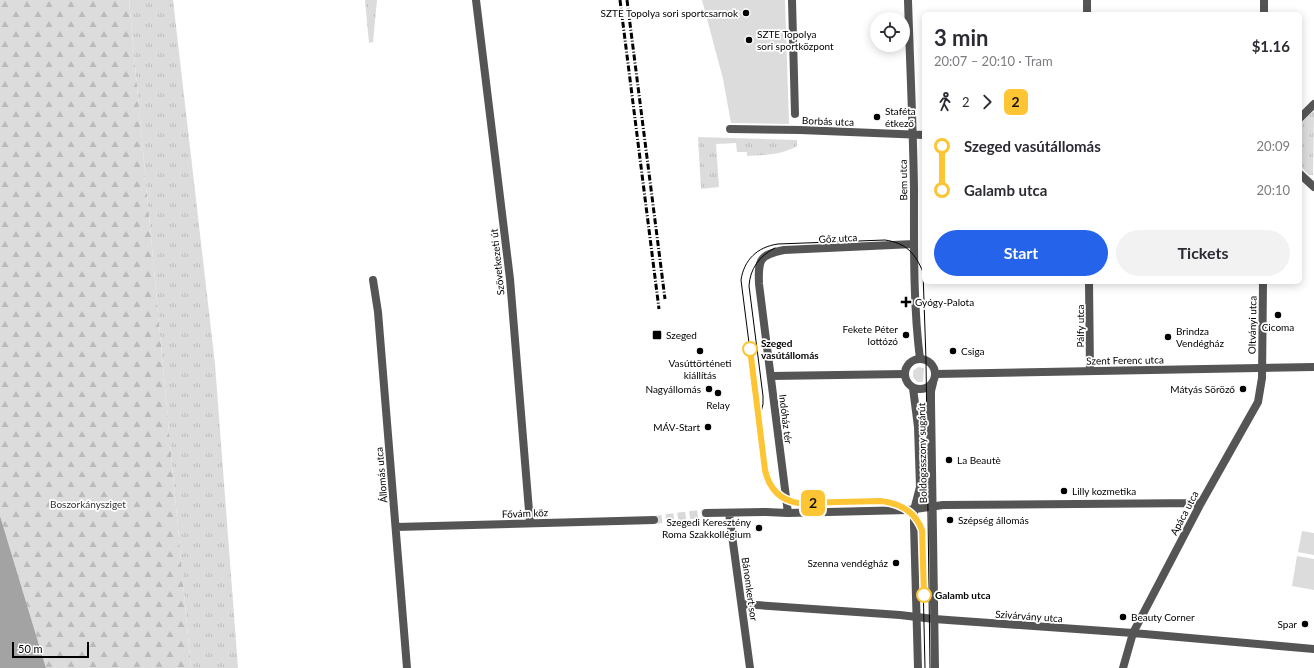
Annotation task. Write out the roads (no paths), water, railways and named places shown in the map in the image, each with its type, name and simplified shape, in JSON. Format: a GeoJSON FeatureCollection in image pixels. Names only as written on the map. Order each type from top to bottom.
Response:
{"type":"FeatureCollection","features":[{"type":"Feature","properties":{"kind":"street","name":"Szövetkezeti út"},"geometry":{"type":"LineString","coordinates":[[476,0],[510,279],[530,523]]}},
{"type":"Feature","properties":{"kind":"street"},"geometry":{"type":"LineString","coordinates":[[792,0],[795,114]]}},
{"type":"Feature","properties":{"kind":"street","name":"Bem utca"},"geometry":{"type":"LineString","coordinates":[[908,0],[913,135],[914,244],[920,359]]}},
{"type":"Feature","properties":{"kind":"street"},"geometry":{"type":"LineString","coordinates":[[1087,0],[1087,12]]}},
{"type":"Feature","properties":{"kind":"street"},"geometry":{"type":"LineString","coordinates":[[1264,0],[1264,12]]}},
{"type":"Feature","properties":{"kind":"street"},"geometry":{"type":"LineString","coordinates":[[1302,116],[1314,104]]}},
{"type":"Feature","properties":{"kind":"street","name":"Borbás utca"},"geometry":{"type":"LineString","coordinates":[[730,129],[922,135]]}},
{"type":"Feature","properties":{"kind":"street"},"geometry":{"type":"LineString","coordinates":[[1302,176],[1314,187]]}},
{"type":"Feature","properties":{"kind":"street","name":"Gőz utca"},"geometry":{"type":"LineString","coordinates":[[764,258],[772,252],[784,250],[914,244]]}},
{"type":"Feature","properties":{"kind":"street","name":"Indóház tér"},"geometry":{"type":"LineString","coordinates":[[764,258],[760,263],[759,275],[788,513]]}},
{"type":"Feature","properties":{"kind":"street","name":"Állomás utca"},"geometry":{"type":"LineString","coordinates":[[373,280],[378,312],[407,668]]}},
{"type":"Feature","properties":{"kind":"street","name":"Pálfy utca"},"geometry":{"type":"LineString","coordinates":[[1089,284],[1090,371]]}},
{"type":"Feature","properties":{"kind":"street","name":"Oltványi utca"},"geometry":{"type":"LineString","coordinates":[[1262,368],[1263,284]]}},
{"type":"Feature","properties":{"kind":"street"},"geometry":{"type":"LineString","coordinates":[[920,359],[930,362],[936,374],[933,383],[929,387],[923,389],[913,388],[907,382],[905,374],[908,365],[915,360],[920,359]]}},
{"type":"Feature","properties":{"kind":"street","name":"Szent Ferenc utca"},"geometry":{"type":"LineString","coordinates":[[936,374],[1314,367]]}},
{"type":"Feature","properties":{"kind":"street","name":"Apáca utca"},"geometry":{"type":"LineString","coordinates":[[1123,668],[1132,633],[1201,503],[1258,402],[1262,368]]}},
{"type":"Feature","properties":{"kind":"street"},"geometry":{"type":"LineString","coordinates":[[771,376],[905,374]]}},
{"type":"Feature","properties":{"kind":"street","name":"Boldogasszony sugárút"},"geometry":{"type":"LineString","coordinates":[[933,383],[931,403],[935,668]]}},
{"type":"Feature","properties":{"kind":"street","name":"Boldogasszony sugárút"},"geometry":{"type":"LineString","coordinates":[[913,388],[918,427],[920,487],[914,510],[918,668]]}},
{"type":"Feature","properties":{"kind":"street"},"geometry":{"type":"LineString","coordinates":[[706,513],[914,510],[933,506],[1201,503]]}},
{"type":"Feature","properties":{"kind":"street","name":"Bánomkert sor"},"geometry":{"type":"LineString","coordinates":[[729,513],[750,668]]}},
{"type":"Feature","properties":{"kind":"street","name":"Fővám köz"},"geometry":{"type":"LineString","coordinates":[[396,527],[654,520]]}},
{"type":"Feature","properties":{"kind":"street","name":"Szivárvány utca"},"geometry":{"type":"LineString","coordinates":[[742,604],[1132,633],[1314,649]]}},
{"type":"Feature","properties":{"kind":"tunnel"},"geometry":{"type":"LineString","coordinates":[[654,520],[706,513]]}},
{"type":"Feature","properties":{"kind":"tram line"},"geometry":{"type":"LineString","coordinates":[[922,270],[917,259],[909,250],[892,241],[778,244],[758,251],[745,266],[741,280],[766,477],[772,488],[777,493],[792,502],[880,501],[902,507],[913,516],[920,528],[922,536],[925,668]]}},
{"type":"Feature","properties":{"kind":"tram line"},"geometry":{"type":"LineString","coordinates":[[760,416],[763,396],[749,286],[751,274],[756,264],[764,255],[775,248]]}},
{"type":"Feature","properties":{"kind":"tram line"},"geometry":{"type":"LineString","coordinates":[[923,284],[926,360],[930,668]]}},
{"type":"Feature","properties":{"kind":"tram line","name":"2"},"geometry":{"type":"LineString","coordinates":[[750,349],[765,470],[766,476],[772,488],[776,493],[786,499],[798,503],[880,501],[892,502],[905,508],[913,514],[922,530],[924,595]]}},
{"type":"Feature","properties":{"kind":"railway"},"geometry":{"type":"LineString","coordinates":[[620,0],[659,309]]}},
{"type":"Feature","properties":{"kind":"railway"},"geometry":{"type":"LineString","coordinates":[[627,0],[665,299]]}},
{"type":"Feature","properties":{"kind":"place","name":"SZTE Topolya sori sportcsarnok"},"geometry":{"type":"Point","coordinates":[746,13]}},
{"type":"Feature","properties":{"kind":"place","name":"SZTE Topolya sori sportközpont"},"geometry":{"type":"Point","coordinates":[749,40]}},
{"type":"Feature","properties":{"kind":"place","name":"Staféta étkező"},"geometry":{"type":"Point","coordinates":[877,117]}},
{"type":"Feature","properties":{"kind":"place","name":"Gyógy-Palota"},"geometry":{"type":"Point","coordinates":[906,302]}},
{"type":"Feature","properties":{"kind":"place","name":"Cicoma"},"geometry":{"type":"Point","coordinates":[1278,315]}},
{"type":"Feature","properties":{"kind":"place","name":"Szeged"},"geometry":{"type":"Point","coordinates":[657,335]}},
{"type":"Feature","properties":{"kind":"place","name":"Fekete Péter lottózó"},"geometry":{"type":"Point","coordinates":[906,335]}},
{"type":"Feature","properties":{"kind":"place","name":"Brindza Vendégház"},"geometry":{"type":"Point","coordinates":[1168,337]}},
{"type":"Feature","properties":{"kind":"place","name":"Szeged vasútállomás"},"geometry":{"type":"Point","coordinates":[750,349]}},
{"type":"Feature","properties":{"kind":"place","name":"Vasúttörténeti kiállítás"},"geometry":{"type":"Point","coordinates":[700,351]}},
{"type":"Feature","properties":{"kind":"place","name":"Csiga"},"geometry":{"type":"Point","coordinates":[953,351]}},
{"type":"Feature","properties":{"kind":"place","name":"Nagyállomás"},"geometry":{"type":"Point","coordinates":[709,389]}},
{"type":"Feature","properties":{"kind":"place","name":"Mátyás Söröző"},"geometry":{"type":"Point","coordinates":[1243,389]}},
{"type":"Feature","properties":{"kind":"place","name":"Relay"},"geometry":{"type":"Point","coordinates":[718,393]}},
{"type":"Feature","properties":{"kind":"place","name":"MÁV-Start"},"geometry":{"type":"Point","coordinates":[708,427]}},
{"type":"Feature","properties":{"kind":"place","name":"La Beautè"},"geometry":{"type":"Point","coordinates":[949,460]}},
{"type":"Feature","properties":{"kind":"place","name":"Lilly kozmetika"},"geometry":{"type":"Point","coordinates":[1064,491]}},
{"type":"Feature","properties":{"kind":"place","name":"Szépség állomás"},"geometry":{"type":"Point","coordinates":[950,520]}},
{"type":"Feature","properties":{"kind":"place","name":"Szegedi Keresztény Roma Szakkollégium"},"geometry":{"type":"Point","coordinates":[759,528]}},
{"type":"Feature","properties":{"kind":"place","name":"Szenna vendégház"},"geometry":{"type":"Point","coordinates":[896,563]}},
{"type":"Feature","properties":{"kind":"place","name":"Galamb utca"},"geometry":{"type":"Point","coordinates":[924,595]}},
{"type":"Feature","properties":{"kind":"place","name":"Beauty Corner"},"geometry":{"type":"Point","coordinates":[1123,617]}},
{"type":"Feature","properties":{"kind":"place","name":"Spar"},"geometry":{"type":"Point","coordinates":[1305,624]}},
{"type":"Feature","properties":{"kind":"park label","name":"Boszorkánysziget"},"geometry":{"type":"Point","coordinates":[88,504]}}]}
